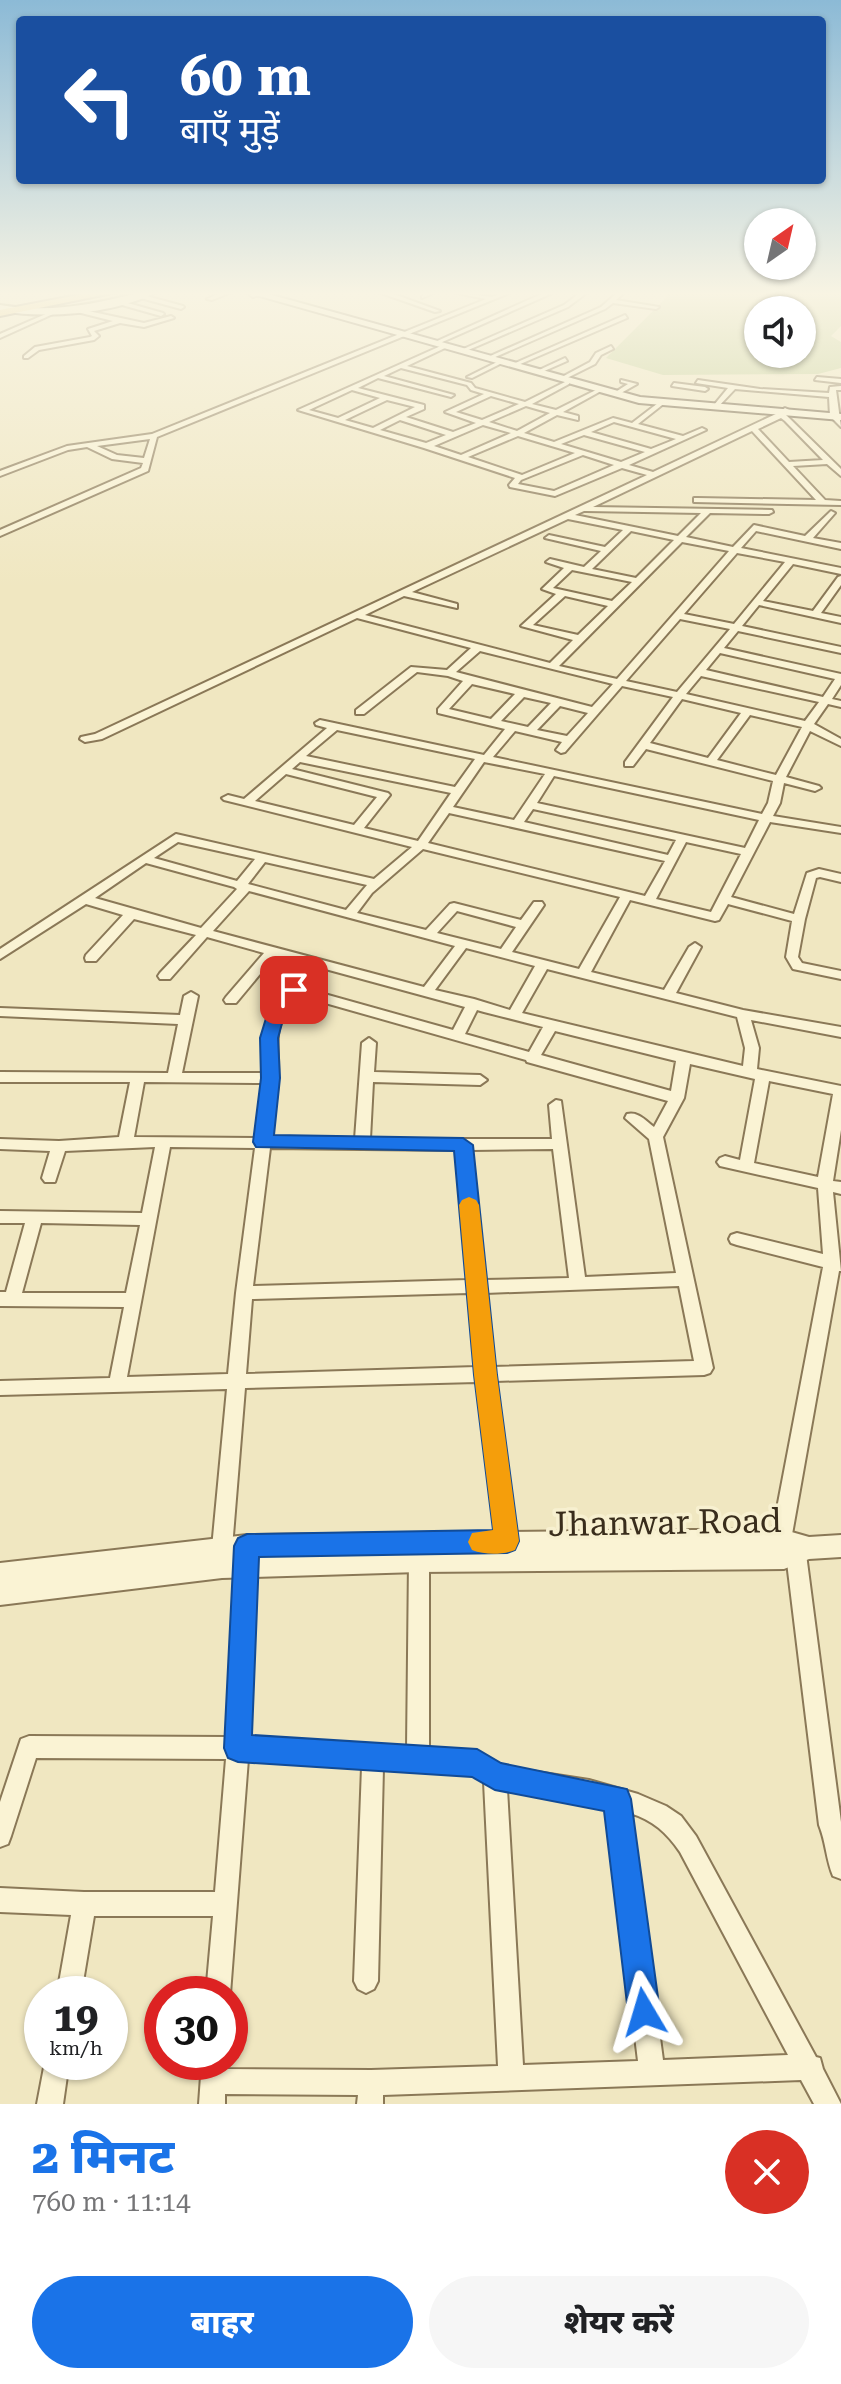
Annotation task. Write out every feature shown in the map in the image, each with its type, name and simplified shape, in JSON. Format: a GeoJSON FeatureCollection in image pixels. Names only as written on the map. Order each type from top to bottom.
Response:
{"type":"FeatureCollection","features":[{"type":"Feature","properties":{"kind":"main road"},"geometry":{"type":"LineString","coordinates":[[632,390],[664,403],[718,405],[784,413]]}},
{"type":"Feature","properties":{"kind":"main road"},"geometry":{"type":"LineString","coordinates":[[598,391],[664,403],[838,417]]}},
{"type":"Feature","properties":{"kind":"street"},"geometry":{"type":"LineString","coordinates":[[0,474],[67,448],[154,436],[266,390]]}},
{"type":"Feature","properties":{"kind":"street"},"geometry":{"type":"LineString","coordinates":[[346,390],[302,410],[427,446],[522,478]]}},
{"type":"Feature","properties":{"kind":"street"},"geometry":{"type":"LineString","coordinates":[[360,390],[421,407],[373,431]]}},
{"type":"Feature","properties":{"kind":"street"},"geometry":{"type":"LineString","coordinates":[[432,390],[451,395]]}},
{"type":"Feature","properties":{"kind":"street"},"geometry":{"type":"LineString","coordinates":[[477,390],[575,418]]}},
{"type":"Feature","properties":{"kind":"street"},"geometry":{"type":"LineString","coordinates":[[427,446],[526,404],[548,390]]}},
{"type":"Feature","properties":{"kind":"street"},"geometry":{"type":"LineString","coordinates":[[718,405],[731,390]]}},
{"type":"Feature","properties":{"kind":"street"},"geometry":{"type":"LineString","coordinates":[[749,390],[821,390]]}},
{"type":"Feature","properties":{"kind":"street"},"geometry":{"type":"LineString","coordinates":[[835,390],[838,417]]}},
{"type":"Feature","properties":{"kind":"street"},"geometry":{"type":"LineString","coordinates":[[462,457],[518,433],[598,391]]}},
{"type":"Feature","properties":{"kind":"street"},"geometry":{"type":"LineString","coordinates":[[491,394],[449,410],[654,475]]}},
{"type":"Feature","properties":{"kind":"street"},"geometry":{"type":"LineString","coordinates":[[337,421],[387,397]]}},
{"type":"Feature","properties":{"kind":"street"},"geometry":{"type":"LineString","coordinates":[[633,425],[664,403]]}},
{"type":"Feature","properties":{"kind":"street"},"geometry":{"type":"LineString","coordinates":[[85,739],[98,737],[784,413],[841,474]]}},
{"type":"Feature","properties":{"kind":"street"},"geometry":{"type":"LineString","coordinates":[[435,429],[466,417]]}},
{"type":"Feature","properties":{"kind":"street"},"geometry":{"type":"LineString","coordinates":[[400,418],[453,435]]}},
{"type":"Feature","properties":{"kind":"street"},"geometry":{"type":"LineString","coordinates":[[555,444],[613,420],[683,438]]}},
{"type":"Feature","properties":{"kind":"street"},"geometry":{"type":"LineString","coordinates":[[753,428],[822,502]]}},
{"type":"Feature","properties":{"kind":"street"},"geometry":{"type":"LineString","coordinates":[[582,453],[522,478],[513,485],[552,495],[702,430]]}},
{"type":"Feature","properties":{"kind":"street"},"geometry":{"type":"LineString","coordinates":[[583,432],[652,452]]}},
{"type":"Feature","properties":{"kind":"street"},"geometry":{"type":"LineString","coordinates":[[0,533],[145,469],[154,436]]}},
{"type":"Feature","properties":{"kind":"street"},"geometry":{"type":"LineString","coordinates":[[88,445],[115,457],[147,461]]}},
{"type":"Feature","properties":{"kind":"street"},"geometry":{"type":"LineString","coordinates":[[787,464],[829,462]]}},
{"type":"Feature","properties":{"kind":"street"},"geometry":{"type":"LineString","coordinates":[[586,481],[597,485]]}},
{"type":"Feature","properties":{"kind":"street"},"geometry":{"type":"LineString","coordinates":[[608,488],[619,492]]}},
{"type":"Feature","properties":{"kind":"street"},"geometry":{"type":"LineString","coordinates":[[697,500],[841,503]]}},
{"type":"Feature","properties":{"kind":"street"},"geometry":{"type":"LineString","coordinates":[[561,750],[733,549],[769,512],[583,508]]}},
{"type":"Feature","properties":{"kind":"street"},"geometry":{"type":"LineString","coordinates":[[552,667],[708,511]]}},
{"type":"Feature","properties":{"kind":"street"},"geometry":{"type":"LineString","coordinates":[[807,539],[831,513]]}},
{"type":"Feature","properties":{"kind":"street"},"geometry":{"type":"LineString","coordinates":[[567,516],[841,571]]}},
{"type":"Feature","properties":{"kind":"street"},"geometry":{"type":"LineString","coordinates":[[586,570],[630,528]]}},
{"type":"Feature","properties":{"kind":"street"},"geometry":{"type":"LineString","coordinates":[[754,528],[841,546]]}},
{"type":"Feature","properties":{"kind":"street"},"geometry":{"type":"LineString","coordinates":[[549,538],[607,550]]}},
{"type":"Feature","properties":{"kind":"street"},"geometry":{"type":"LineString","coordinates":[[629,764],[680,695],[791,561]]}},
{"type":"Feature","properties":{"kind":"street"},"geometry":{"type":"LineString","coordinates":[[550,562],[639,581]]}},
{"type":"Feature","properties":{"kind":"street"},"geometry":{"type":"LineString","coordinates":[[570,567],[547,589],[616,605]]}},
{"type":"Feature","properties":{"kind":"street"},"geometry":{"type":"LineString","coordinates":[[815,615],[841,579]]}},
{"type":"Feature","properties":{"kind":"street"},"geometry":{"type":"LineString","coordinates":[[403,593],[454,606]]}},
{"type":"Feature","properties":{"kind":"street"},"geometry":{"type":"LineString","coordinates":[[563,593],[526,626],[581,639]]}},
{"type":"Feature","properties":{"kind":"street"},"geometry":{"type":"LineString","coordinates":[[757,602],[841,620]]}},
{"type":"Feature","properties":{"kind":"street"},"geometry":{"type":"LineString","coordinates":[[356,615],[552,667],[808,725],[841,743]]}},
{"type":"Feature","properties":{"kind":"street"},"geometry":{"type":"LineString","coordinates":[[677,615],[841,650]]}},
{"type":"Feature","properties":{"kind":"street"},"geometry":{"type":"LineString","coordinates":[[449,673],[478,647]]}},
{"type":"Feature","properties":{"kind":"street"},"geometry":{"type":"LineString","coordinates":[[228,798],[715,917],[774,803],[779,780],[808,725],[841,678],[718,650]]}},
{"type":"Feature","properties":{"kind":"street"},"geometry":{"type":"LineString","coordinates":[[360,712],[415,669],[449,673],[594,711]]}},
{"type":"Feature","properties":{"kind":"street"},"geometry":{"type":"LineString","coordinates":[[699,672],[841,704]]}},
{"type":"Feature","properties":{"kind":"street"},"geometry":{"type":"LineString","coordinates":[[470,680],[442,711],[569,740]]}},
{"type":"Feature","properties":{"kind":"street"},"geometry":{"type":"LineString","coordinates":[[493,723],[522,693]]}},
{"type":"Feature","properties":{"kind":"street"},"geometry":{"type":"LineString","coordinates":[[530,731],[558,702]]}},
{"type":"Feature","properties":{"kind":"street"},"geometry":{"type":"LineString","coordinates":[[710,762],[748,711]]}},
{"type":"Feature","properties":{"kind":"street"},"geometry":{"type":"LineString","coordinates":[[320,723],[764,818],[841,830]]}},
{"type":"Feature","properties":{"kind":"street"},"geometry":{"type":"LineString","coordinates":[[247,802],[335,726]]}},
{"type":"Feature","properties":{"kind":"street"},"geometry":{"type":"LineString","coordinates":[[349,915],[375,883],[421,845],[483,758],[512,727]]}},
{"type":"Feature","properties":{"kind":"street"},"geometry":{"type":"LineString","coordinates":[[644,745],[815,788]]}},
{"type":"Feature","properties":{"kind":"street"},"geometry":{"type":"LineString","coordinates":[[299,758],[458,791]]}},
{"type":"Feature","properties":{"kind":"street"},"geometry":{"type":"LineString","coordinates":[[284,770],[384,795],[357,829]]}},
{"type":"Feature","properties":{"kind":"street"},"geometry":{"type":"LineString","coordinates":[[517,824],[551,773]]}},
{"type":"Feature","properties":{"kind":"street"},"geometry":{"type":"LineString","coordinates":[[373,792],[385,775]]}},
{"type":"Feature","properties":{"kind":"street"},"geometry":{"type":"LineString","coordinates":[[530,805],[747,852]]}},
{"type":"Feature","properties":{"kind":"street"},"geometry":{"type":"LineString","coordinates":[[446,809],[672,859]]}},
{"type":"Feature","properties":{"kind":"street"},"geometry":{"type":"LineString","coordinates":[[609,845],[619,824]]}},
{"type":"Feature","properties":{"kind":"street"},"geometry":{"type":"LineString","coordinates":[[0,955],[176,838],[375,883]]}},
{"type":"Feature","properties":{"kind":"street"},"geometry":{"type":"LineString","coordinates":[[649,901],[683,838]]}},
{"type":"Feature","properties":{"kind":"street"},"geometry":{"type":"LineString","coordinates":[[165,976],[243,886],[263,857]]}},
{"type":"Feature","properties":{"kind":"street"},"geometry":{"type":"LineString","coordinates":[[144,859],[349,915],[743,1014],[841,1032]]}},
{"type":"Feature","properties":{"kind":"street"},"geometry":{"type":"LineString","coordinates":[[841,878],[819,873],[811,876],[799,919],[794,961],[806,968],[841,975]]}},
{"type":"Feature","properties":{"kind":"street"},"geometry":{"type":"LineString","coordinates":[[583,974],[627,895]]}},
{"type":"Feature","properties":{"kind":"street"},"geometry":{"type":"LineString","coordinates":[[85,899],[314,963],[684,1058],[841,1091],[833,1186],[836,1264],[796,1547],[830,1825],[838,1839],[841,1868]]}},
{"type":"Feature","properties":{"kind":"street"},"geometry":{"type":"LineString","coordinates":[[724,899],[799,919]]}},
{"type":"Feature","properties":{"kind":"street"},"geometry":{"type":"LineString","coordinates":[[504,954],[538,905]]}},
{"type":"Feature","properties":{"kind":"street"},"geometry":{"type":"LineString","coordinates":[[429,935],[454,907],[524,925]]}},
{"type":"Feature","properties":{"kind":"street"},"geometry":{"type":"LineString","coordinates":[[91,958],[131,914]]}},
{"type":"Feature","properties":{"kind":"street"},"geometry":{"type":"LineString","coordinates":[[428,991],[463,944]]}},
{"type":"Feature","properties":{"kind":"street"},"geometry":{"type":"LineString","coordinates":[[668,995],[695,947]]}},
{"type":"Feature","properties":{"kind":"street"},"geometry":{"type":"LineString","coordinates":[[231,1000],[272,951]]}},
{"type":"Feature","properties":{"kind":"street"},"geometry":{"type":"LineString","coordinates":[[219,1976],[238,1748],[239,1553],[235,1380],[271,1078],[269,1038],[276,1015],[314,963]]}},
{"type":"Feature","properties":{"kind":"street"},"geometry":{"type":"LineString","coordinates":[[515,1014],[543,964]]}},
{"type":"Feature","properties":{"kind":"street"},"geometry":{"type":"LineString","coordinates":[[294,990],[677,1098]]}},
{"type":"Feature","properties":{"kind":"street"},"geometry":{"type":"LineString","coordinates":[[174,1077],[191,996]]}},
{"type":"Feature","properties":{"kind":"street"},"geometry":{"type":"LineString","coordinates":[[456,1037],[474,1003]]}},
{"type":"Feature","properties":{"kind":"street"},"geometry":{"type":"LineString","coordinates":[[0,1012],[186,1020]]}},
{"type":"Feature","properties":{"kind":"street"},"geometry":{"type":"LineString","coordinates":[[743,1014],[756,1075],[746,1167]]}},
{"type":"Feature","properties":{"kind":"street"},"geometry":{"type":"LineString","coordinates":[[532,1059],[552,1024]]}},
{"type":"Feature","properties":{"kind":"street"},"geometry":{"type":"LineString","coordinates":[[362,1144],[369,1043]]}},
{"type":"Feature","properties":{"kind":"street"},"geometry":{"type":"LineString","coordinates":[[0,1388],[704,1368],[656,1137],[677,1098],[684,1058]]}},
{"type":"Feature","properties":{"kind":"street"},"geometry":{"type":"LineString","coordinates":[[0,1077],[271,1078]]}},
{"type":"Feature","properties":{"kind":"street"},"geometry":{"type":"LineString","coordinates":[[125,1142],[138,1077]]}},
{"type":"Feature","properties":{"kind":"street"},"geometry":{"type":"LineString","coordinates":[[366,1077],[480,1080]]}},
{"type":"Feature","properties":{"kind":"street"},"geometry":{"type":"LineString","coordinates":[[556,1105],[578,1284]]}},
{"type":"Feature","properties":{"kind":"street"},"geometry":{"type":"LineString","coordinates":[[632,1118],[656,1137]]}},
{"type":"Feature","properties":{"kind":"street"},"geometry":{"type":"LineString","coordinates":[[117,1384],[164,1142]]}},
{"type":"Feature","properties":{"kind":"street"},"geometry":{"type":"LineString","coordinates":[[0,1144],[560,1144]]}},
{"type":"Feature","properties":{"kind":"street"},"geometry":{"type":"LineString","coordinates":[[463,1145],[485,1375],[507,1541]]}},
{"type":"Feature","properties":{"kind":"street"},"geometry":{"type":"LineString","coordinates":[[50,1178],[59,1146]]}},
{"type":"Feature","properties":{"kind":"street"},"geometry":{"type":"LineString","coordinates":[[725,1162],[833,1186]]}},
{"type":"Feature","properties":{"kind":"street"},"geometry":{"type":"LineString","coordinates":[[0,1217],[150,1219]]}},
{"type":"Feature","properties":{"kind":"street"},"geometry":{"type":"LineString","coordinates":[[35,1217],[6,1299],[135,1300]]}},
{"type":"Feature","properties":{"kind":"street"},"geometry":{"type":"LineString","coordinates":[[737,1239],[836,1264]]}},
{"type":"Feature","properties":{"kind":"street"},"geometry":{"type":"LineString","coordinates":[[244,1293],[685,1279]]}},
{"type":"Feature","properties":{"kind":"street","name":"Jhanwar Road"},"geometry":{"type":"LineString","coordinates":[[0,1575],[239,1553],[507,1541],[796,1547]]}},
{"type":"Feature","properties":{"kind":"street"},"geometry":{"type":"LineString","coordinates":[[796,1547],[841,1546]]}},
{"type":"Feature","properties":{"kind":"street","name":"Jhanwar Road"},"geometry":{"type":"LineString","coordinates":[[0,1593],[239,1553],[419,1560],[784,1557],[796,1547]]}},
{"type":"Feature","properties":{"kind":"street"},"geometry":{"type":"LineString","coordinates":[[418,1760],[419,1560]]}},
{"type":"Feature","properties":{"kind":"street"},"geometry":{"type":"LineString","coordinates":[[0,1836],[29,1747],[238,1748],[477,1763],[495,1776],[617,1799],[651,1810],[672,1823],[688,1844],[811,2067],[828,2104]]}},
{"type":"Feature","properties":{"kind":"street"},"geometry":{"type":"LineString","coordinates":[[366,1981],[373,1756]]}},
{"type":"Feature","properties":{"kind":"street"},"geometry":{"type":"LineString","coordinates":[[495,1776],[511,2078]]}},
{"type":"Feature","properties":{"kind":"street"},"geometry":{"type":"LineString","coordinates":[[617,1799],[652,2073]]}},
{"type":"Feature","properties":{"kind":"street"},"geometry":{"type":"LineString","coordinates":[[0,1900],[84,1904],[225,1904]]}},
{"type":"Feature","properties":{"kind":"street"},"geometry":{"type":"LineString","coordinates":[[72,1976],[84,1904]]}},
{"type":"Feature","properties":{"kind":"street"},"geometry":{"type":"LineString","coordinates":[[213,2082],[370,2094],[511,2078],[811,2067]]}},
{"type":"Feature","properties":{"kind":"street"},"geometry":{"type":"LineString","coordinates":[[50,2104],[54,2080]]}},
{"type":"Feature","properties":{"kind":"slow traffic"},"geometry":{"type":"LineString","coordinates":[[469,1205],[485,1375],[507,1541],[481,1542]]}},
{"type":"Feature","properties":{"kind":"route"},"geometry":{"type":"LineString","coordinates":[[294,990],[276,1015],[269,1038],[271,1078],[263,1142],[463,1145],[485,1375],[507,1541],[247,1546],[238,1748],[477,1763],[495,1776],[617,1799],[644,2012]]}}]}
